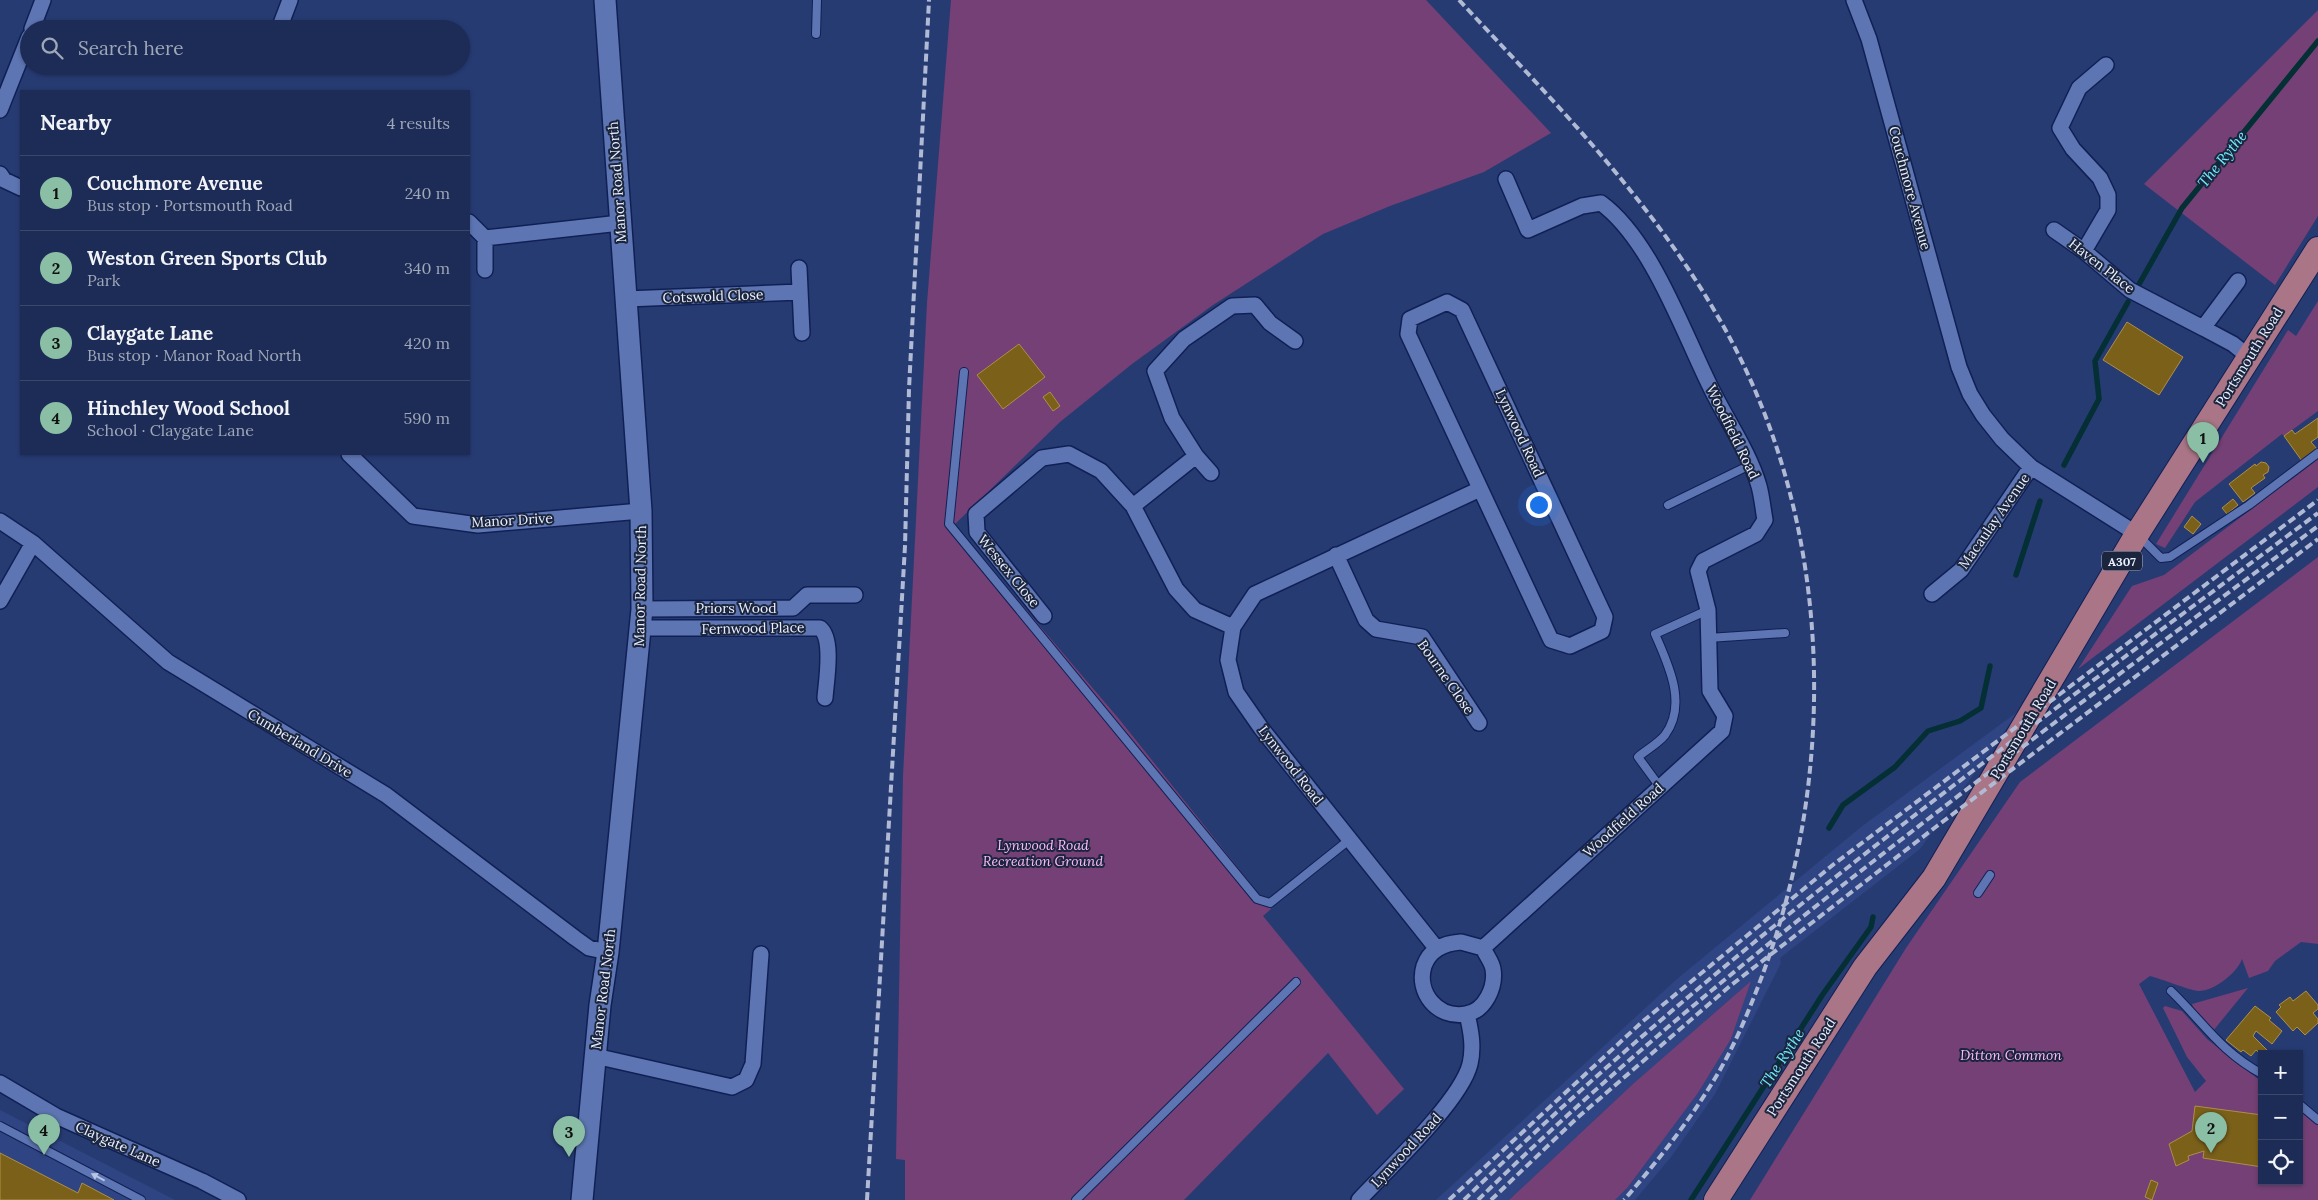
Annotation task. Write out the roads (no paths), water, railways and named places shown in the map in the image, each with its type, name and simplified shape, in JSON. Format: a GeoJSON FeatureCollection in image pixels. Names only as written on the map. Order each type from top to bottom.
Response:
{"type":"FeatureCollection","features":[{"type":"Feature","properties":{"kind":"main road","name":"Portsmouth Road"},"geometry":{"type":"LineString","coordinates":[[1716,1200],[1865,967],[1934,878],[2131,529],[2241,351],[2318,249]]}},
{"type":"Feature","properties":{"kind":"street"},"geometry":{"type":"LineString","coordinates":[[35,20],[43,0]]}},
{"type":"Feature","properties":{"kind":"street"},"geometry":{"type":"LineString","coordinates":[[282,20],[290,0]]}},
{"type":"Feature","properties":{"kind":"street","name":"Manor Road North"},"geometry":{"type":"LineString","coordinates":[[582,1200],[595,1056],[604,971],[608,952],[642,618],[641,510],[605,0]]}},
{"type":"Feature","properties":{"kind":"street","name":"Couchmore Avenue"},"geometry":{"type":"LineString","coordinates":[[1854,0],[1869,39],[1959,367],[1970,394],[1983,415],[2002,439],[2031,466],[2131,529]]}},
{"type":"Feature","properties":{"kind":"street"},"geometry":{"type":"LineString","coordinates":[[0,110],[20,60]]}},
{"type":"Feature","properties":{"kind":"street"},"geometry":{"type":"LineString","coordinates":[[2084,251],[2108,210],[2108,195],[2100,178],[2073,149],[2060,128],[2079,88],[2106,65]]}},
{"type":"Feature","properties":{"kind":"street"},"geometry":{"type":"LineString","coordinates":[[0,174],[4,180],[20,188]]}},
{"type":"Feature","properties":{"kind":"street","name":"Woodfield Road"},"geometry":{"type":"LineString","coordinates":[[1483,948],[1722,731],[1725,716],[1710,691],[1708,610],[1698,571],[1703,561],[1756,534],[1765,520],[1759,487],[1750,465],[1708,383],[1686,331],[1641,246],[1614,212],[1601,203],[1582,206],[1528,230],[1506,179]]}},
{"type":"Feature","properties":{"kind":"street"},"geometry":{"type":"LineString","coordinates":[[485,238],[620,222]]}},
{"type":"Feature","properties":{"kind":"street"},"geometry":{"type":"LineString","coordinates":[[470,223],[485,238],[485,270]]}},
{"type":"Feature","properties":{"kind":"street","name":"Haven Place"},"geometry":{"type":"LineString","coordinates":[[2054,230],[2084,251],[2130,290],[2217,335],[2241,351]]}},
{"type":"Feature","properties":{"kind":"street"},"geometry":{"type":"LineString","coordinates":[[799,268],[802,333]]}},
{"type":"Feature","properties":{"kind":"street"},"geometry":{"type":"LineString","coordinates":[[2203,328],[2238,281]]}},
{"type":"Feature","properties":{"kind":"street","name":"Cotswold Close"},"geometry":{"type":"LineString","coordinates":[[626,299],[800,292]]}},
{"type":"Feature","properties":{"kind":"street","name":"Lynwood Road"},"geometry":{"type":"LineString","coordinates":[[1447,302],[1462,310],[1530,454],[1605,617],[1602,632],[1570,646],[1551,640],[1480,489],[1408,334],[1410,319],[1447,302]]}},
{"type":"Feature","properties":{"kind":"street"},"geometry":{"type":"LineString","coordinates":[[1211,473],[1196,456],[1172,418],[1155,371],[1184,339],[1232,306],[1256,305],[1270,323],[1295,341]]}},
{"type":"Feature","properties":{"kind":"street","name":"Wessex Close"},"geometry":{"type":"LineString","coordinates":[[1044,616],[976,532],[976,514],[1042,458],[1069,454],[1101,471],[1133,506],[1176,589],[1195,610],[1233,627]]}},
{"type":"Feature","properties":{"kind":"street","name":"Manor Drive"},"geometry":{"type":"LineString","coordinates":[[350,455],[412,516],[478,525],[641,510]]}},
{"type":"Feature","properties":{"kind":"street"},"geometry":{"type":"LineString","coordinates":[[1133,506],[1196,456]]}},
{"type":"Feature","properties":{"kind":"street","name":"Macaulay Avenue"},"geometry":{"type":"LineString","coordinates":[[1932,594],[1962,570],[2031,466]]}},
{"type":"Feature","properties":{"kind":"street","name":"Lynwood Road"},"geometry":{"type":"LineString","coordinates":[[1437,949],[1261,728],[1236,692],[1228,660],[1233,627],[1255,594],[1480,489]]}},
{"type":"Feature","properties":{"kind":"street","name":"Cumberland Drive"},"geometry":{"type":"LineString","coordinates":[[0,521],[33,543],[168,662],[386,795],[589,948],[608,952]]}},
{"type":"Feature","properties":{"kind":"street"},"geometry":{"type":"LineString","coordinates":[[0,601],[33,543]]}},
{"type":"Feature","properties":{"kind":"street","name":"Bourne Close"},"geometry":{"type":"LineString","coordinates":[[1336,555],[1366,620],[1376,629],[1422,638],[1479,723]]}},
{"type":"Feature","properties":{"kind":"street","name":"Priors Wood"},"geometry":{"type":"LineString","coordinates":[[642,618],[793,608],[808,595],[855,596]]}},
{"type":"Feature","properties":{"kind":"street","name":"Fernwood Place"},"geometry":{"type":"LineString","coordinates":[[642,618],[820,628],[827,637],[828,647],[825,698]]}},
{"type":"Feature","properties":{"kind":"street"},"geometry":{"type":"LineString","coordinates":[[1461,942],[1483,948],[1493,968],[1494,984],[1490,996],[1482,1005],[1467,1014],[1453,1014],[1441,1010],[1433,1004],[1426,994],[1422,982],[1422,973],[1426,961],[1437,949],[1448,943],[1461,942]]}},
{"type":"Feature","properties":{"kind":"street"},"geometry":{"type":"LineString","coordinates":[[595,1056],[732,1087],[746,1080],[754,1064],[761,954]]}},
{"type":"Feature","properties":{"kind":"street","name":"Lynwood Road"},"geometry":{"type":"LineString","coordinates":[[1359,1200],[1446,1106],[1461,1083],[1470,1065],[1472,1050],[1472,1036],[1467,1014]]}},
{"type":"Feature","properties":{"kind":"street","name":"Claygate Lane"},"geometry":{"type":"LineString","coordinates":[[0,1083],[56,1116],[202,1181],[238,1200]]}},
{"type":"Feature","properties":{"kind":"lane"},"geometry":{"type":"LineString","coordinates":[[816,34],[817,0]]}},
{"type":"Feature","properties":{"kind":"lane"},"geometry":{"type":"LineString","coordinates":[[964,372],[949,524],[1257,899],[1270,903],[1349,840]]}},
{"type":"Feature","properties":{"kind":"lane"},"geometry":{"type":"LineString","coordinates":[[2131,529],[2161,558],[2170,558],[2249,505],[2318,453]]}},
{"type":"Feature","properties":{"kind":"lane"},"geometry":{"type":"LineString","coordinates":[[1668,505],[1750,465]]}},
{"type":"Feature","properties":{"kind":"lane"},"geometry":{"type":"LineString","coordinates":[[1660,787],[1638,757],[1665,735],[1674,715],[1675,696],[1671,673],[1655,634],[1708,610]]}},
{"type":"Feature","properties":{"kind":"lane"},"geometry":{"type":"LineString","coordinates":[[1708,638],[1784,633]]}},
{"type":"Feature","properties":{"kind":"lane"},"geometry":{"type":"LineString","coordinates":[[1978,893],[1990,875]]}},
{"type":"Feature","properties":{"kind":"lane"},"geometry":{"type":"LineString","coordinates":[[1076,1200],[1296,982]]}},
{"type":"Feature","properties":{"kind":"lane"},"geometry":{"type":"LineString","coordinates":[[2171,991],[2211,1037],[2246,1066],[2258,1072]]}},
{"type":"Feature","properties":{"kind":"lane"},"geometry":{"type":"LineString","coordinates":[[2303,1107],[2318,1120]]}},
{"type":"Feature","properties":{"kind":"lane"},"geometry":{"type":"LineString","coordinates":[[0,1126],[141,1200]]}},
{"type":"Feature","properties":{"kind":"waterway","name":"The Rythe"},"geometry":{"type":"LineString","coordinates":[[2138,286],[2182,208],[2318,41]]}},
{"type":"Feature","properties":{"kind":"waterway","name":"The Rythe"},"geometry":{"type":"LineString","coordinates":[[2064,465],[2099,399],[2095,361],[2128,302]]}},
{"type":"Feature","properties":{"kind":"waterway","name":"The Rythe"},"geometry":{"type":"LineString","coordinates":[[2016,575],[2040,501]]}},
{"type":"Feature","properties":{"kind":"waterway","name":"The Rythe"},"geometry":{"type":"LineString","coordinates":[[1829,828],[1843,805],[1895,767],[1928,731],[1960,721],[1981,708],[1990,666]]}},
{"type":"Feature","properties":{"kind":"waterway","name":"The Rythe"},"geometry":{"type":"LineString","coordinates":[[1691,1200],[1823,994],[1871,927],[1873,917]]}},
{"type":"Feature","properties":{"kind":"railway"},"geometry":{"type":"LineString","coordinates":[[867,1200],[905,546],[909,389],[929,0]]}},
{"type":"Feature","properties":{"kind":"railway"},"geometry":{"type":"LineString","coordinates":[[1459,0],[1565,114],[1633,193],[1694,277],[1721,322],[1758,397],[1785,476],[1803,557],[1813,640],[1813,724],[1805,807],[1789,889],[1765,968],[1729,1054],[1683,1127],[1624,1200]]}},
{"type":"Feature","properties":{"kind":"railway"},"geometry":{"type":"LineString","coordinates":[[1449,1200],[1642,1022],[1834,864],[2318,500]]}},
{"type":"Feature","properties":{"kind":"railway"},"geometry":{"type":"LineString","coordinates":[[1464,1200],[1564,1106],[1666,1015],[1772,928],[1988,759],[2318,513]]}},
{"type":"Feature","properties":{"kind":"railway"},"geometry":{"type":"LineString","coordinates":[[1478,1200],[1589,1096],[1764,947],[2131,665],[2318,526]]}},
{"type":"Feature","properties":{"kind":"railway"},"geometry":{"type":"LineString","coordinates":[[1491,1200],[1576,1119],[1730,986],[1937,826],[2318,539]]}},
{"type":"Feature","properties":{"kind":"place","name":"Couchmore Avenue"},"geometry":{"type":"Point","coordinates":[2203,463]}},
{"type":"Feature","properties":{"kind":"place","name":"Weston Green Sports Club"},"geometry":{"type":"Point","coordinates":[2211,1153]}},
{"type":"Feature","properties":{"kind":"place","name":"Hinchley Wood School"},"geometry":{"type":"Point","coordinates":[44,1155]}},
{"type":"Feature","properties":{"kind":"place","name":"Claygate Lane"},"geometry":{"type":"Point","coordinates":[569,1157]}},
{"type":"Feature","properties":{"kind":"park label","name":"Lynwood Road Recreation Ground"},"geometry":{"type":"Point","coordinates":[1043,854]}},
{"type":"Feature","properties":{"kind":"park label","name":"Ditton Common"},"geometry":{"type":"Point","coordinates":[2011,1055]}}]}
